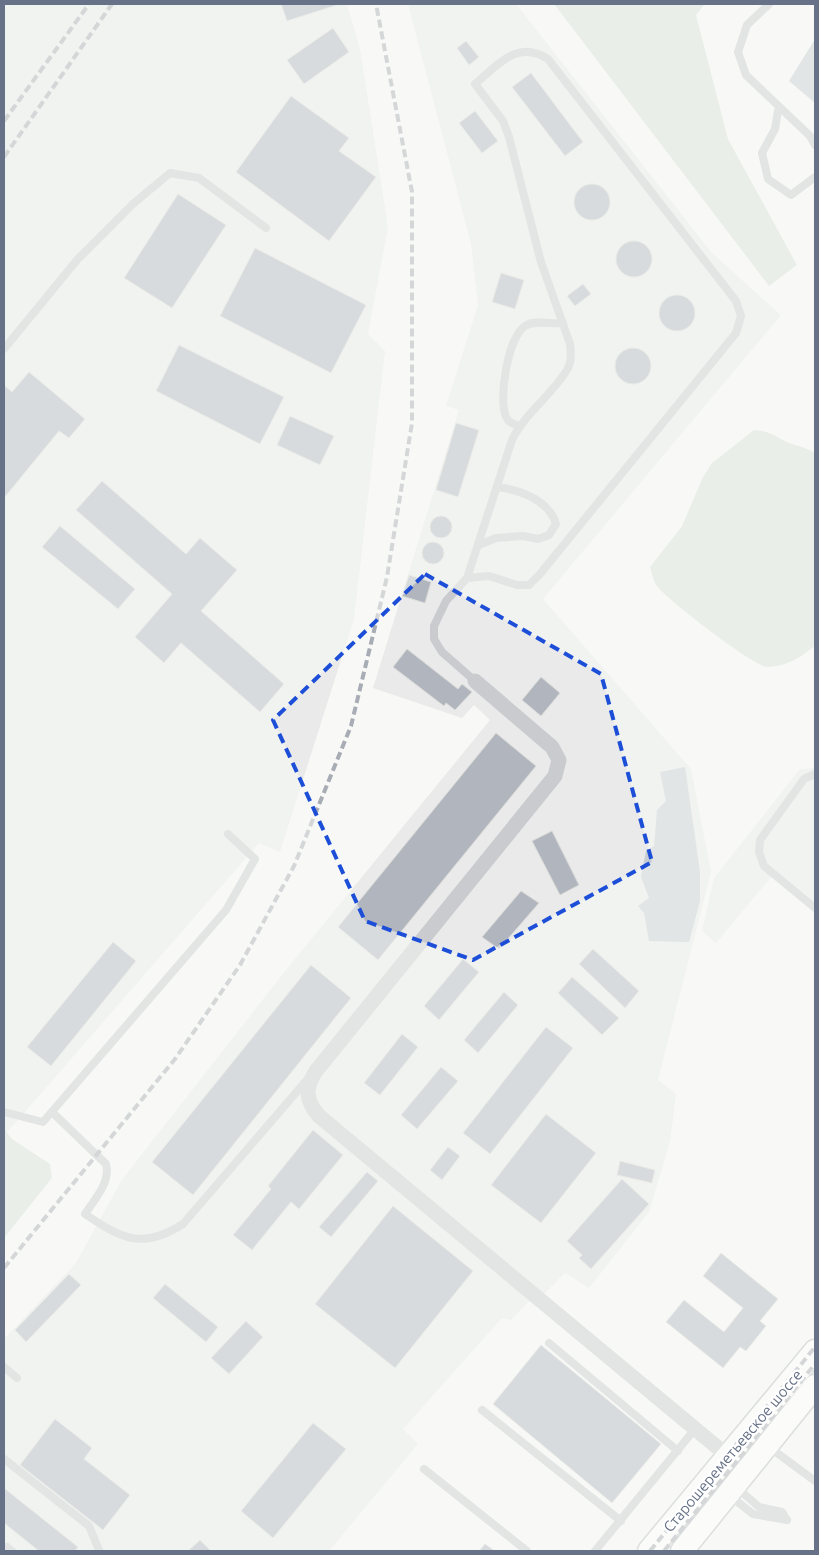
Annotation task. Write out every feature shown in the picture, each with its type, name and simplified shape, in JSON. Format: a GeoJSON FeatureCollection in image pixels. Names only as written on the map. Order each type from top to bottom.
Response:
{"type":"FeatureCollection","features":[{"type":"Feature","properties":{"kind":"main road","name":"Старошереметьевское шоссе"},"geometry":{"type":"LineString","coordinates":[[650,1551],[815,1351]]}},
{"type":"Feature","properties":{"kind":"main road","name":"Старошереметьевское шоссе"},"geometry":{"type":"LineString","coordinates":[[682,1551],[815,1386]]}},
{"type":"Feature","properties":{"kind":"street"},"geometry":{"type":"LineString","coordinates":[[476,681],[552,746],[559,760],[555,776],[316,1071],[308,1084],[307,1095],[310,1106],[319,1116],[729,1457]]}},
{"type":"Feature","properties":{"kind":"lane"},"geometry":{"type":"LineString","coordinates":[[769,4],[747,26],[738,52],[746,75],[810,136],[815,145]]}},
{"type":"Feature","properties":{"kind":"lane"},"geometry":{"type":"LineString","coordinates":[[467,578],[489,576],[517,585],[529,585],[540,574],[736,333],[741,316],[736,301],[548,59],[536,51],[521,51],[505,59],[475,84],[503,121],[509,137],[542,262],[570,344],[571,356],[567,370],[518,426],[467,578],[446,602],[438,614],[434,626],[434,638],[442,652],[476,681]]}},
{"type":"Feature","properties":{"kind":"lane"},"geometry":{"type":"LineString","coordinates":[[778,111],[775,129],[762,153],[768,179],[792,195],[815,177]]}},
{"type":"Feature","properties":{"kind":"lane"},"geometry":{"type":"LineString","coordinates":[[4,348],[31,318],[77,260],[134,203],[170,173],[198,178],[266,228]]}},
{"type":"Feature","properties":{"kind":"lane"},"geometry":{"type":"LineString","coordinates":[[518,426],[506,418],[502,394],[504,374],[518,335],[525,326],[536,322],[552,325],[563,324]]}},
{"type":"Feature","properties":{"kind":"lane"},"geometry":{"type":"LineString","coordinates":[[479,545],[496,538],[523,536],[538,539],[549,535],[556,524],[554,515],[525,492],[497,486]]}},
{"type":"Feature","properties":{"kind":"lane"},"geometry":{"type":"LineString","coordinates":[[815,774],[804,779],[760,840],[759,852],[764,866],[815,908]]}},
{"type":"Feature","properties":{"kind":"lane"},"geometry":{"type":"LineString","coordinates":[[4,1112],[43,1122],[226,910],[255,859],[228,834]]}},
{"type":"Feature","properties":{"kind":"lane"},"geometry":{"type":"LineString","coordinates":[[52,1112],[106,1164],[108,1171],[106,1178],[85,1214],[114,1234],[145,1238],[170,1232],[183,1224],[316,1071]]}},
{"type":"Feature","properties":{"kind":"lane"},"geometry":{"type":"LineString","coordinates":[[549,1343],[678,1451]]}},
{"type":"Feature","properties":{"kind":"lane"},"geometry":{"type":"LineString","coordinates":[[4,1367],[17,1378]]}},
{"type":"Feature","properties":{"kind":"lane"},"geometry":{"type":"LineString","coordinates":[[482,1410],[621,1521]]}},
{"type":"Feature","properties":{"kind":"lane"},"geometry":{"type":"LineString","coordinates":[[595,1551],[695,1429]]}},
{"type":"Feature","properties":{"kind":"lane"},"geometry":{"type":"LineString","coordinates":[[767,1446],[815,1481]]}},
{"type":"Feature","properties":{"kind":"lane"},"geometry":{"type":"LineString","coordinates":[[4,1459],[89,1526],[99,1551]]}},
{"type":"Feature","properties":{"kind":"lane"},"geometry":{"type":"LineString","coordinates":[[424,1469],[527,1551]]}},
{"type":"Feature","properties":{"kind":"lane"},"geometry":{"type":"LineString","coordinates":[[731,1490],[759,1507],[782,1512],[787,1520],[753,1514],[731,1490]]}},
{"type":"Feature","properties":{"kind":"highlighted area"},"geometry":{"type":"Polygon","coordinates":[[[425,574],[601,674],[652,862],[473,960],[365,921],[273,720],[425,574]]]}},
{"type":"Feature","properties":{"kind":"shaded area"},"geometry":{"type":"Polygon","coordinates":[[[4,4],[347,4],[360,49],[388,227],[368,334],[385,351],[354,619],[280,852],[259,843],[4,1136],[4,4]]]}},
{"type":"Feature","properties":{"kind":"shaded area"},"geometry":{"type":"Polygon","coordinates":[[[408,4],[516,4],[712,253],[781,315],[543,599],[691,769],[711,872],[658,1080],[676,1094],[670,1142],[649,1212],[589,1288],[565,1273],[538,1300],[534,1296],[511,1320],[502,1318],[403,1429],[418,1444],[329,1551],[4,1551],[4,1339],[76,1263],[121,1181],[282,975],[490,720],[474,705],[462,718],[373,688],[459,410],[446,406],[478,305],[471,244],[408,4]]]}},
{"type":"Feature","properties":{"kind":"shaded area"},"geometry":{"type":"Polygon","coordinates":[[[554,4],[705,4],[696,15],[728,139],[797,265],[769,286],[554,4]]]}},
{"type":"Feature","properties":{"kind":"shaded area"},"geometry":{"type":"Polygon","coordinates":[[[815,39],[815,103],[789,81],[815,39]]]}},
{"type":"Feature","properties":{"kind":"shaded area"},"geometry":{"type":"Polygon","coordinates":[[[754,430],[770,433],[815,453],[815,646],[793,661],[774,667],[759,664],[745,656],[692,617],[656,585],[650,567],[682,526],[703,477],[712,463],[754,430]]]}},
{"type":"Feature","properties":{"kind":"shaded area"},"geometry":{"type":"Polygon","coordinates":[[[685,767],[700,872],[700,901],[689,942],[649,941],[644,913],[638,906],[649,898],[641,877],[646,851],[654,846],[657,810],[666,801],[660,772],[685,767]]]}},
{"type":"Feature","properties":{"kind":"shaded area"},"geometry":{"type":"Polygon","coordinates":[[[815,768],[815,912],[772,876],[716,943],[702,931],[714,878],[800,769],[815,768]]]}},
{"type":"Feature","properties":{"kind":"shaded area"},"geometry":{"type":"Polygon","coordinates":[[[4,1129],[12,1139],[50,1164],[52,1178],[4,1238],[4,1129]]]}},
{"type":"Feature","properties":{"kind":"building"},"geometry":{"type":"Polygon","coordinates":[[[281,4],[340,4],[287,21],[281,4]]]}},
{"type":"Feature","properties":{"kind":"building"},"geometry":{"type":"Polygon","coordinates":[[[333,28],[349,52],[304,84],[287,60],[333,28]]]}},
{"type":"Feature","properties":{"kind":"building"},"geometry":{"type":"Polygon","coordinates":[[[466,41],[479,57],[469,65],[457,48],[466,41]]]}},
{"type":"Feature","properties":{"kind":"building"},"geometry":{"type":"Polygon","coordinates":[[[531,73],[583,142],[565,156],[512,87],[531,73]]]}},
{"type":"Feature","properties":{"kind":"building"},"geometry":{"type":"Polygon","coordinates":[[[291,96],[349,138],[339,151],[376,177],[329,241],[236,172],[291,96]]]}},
{"type":"Feature","properties":{"kind":"building"},"geometry":{"type":"Polygon","coordinates":[[[475,111],[498,141],[482,153],[459,123],[475,111]]]}},
{"type":"Feature","properties":{"kind":"building"},"geometry":{"type":"Polygon","coordinates":[[[592,184],[599,185],[605,189],[609,195],[609,209],[605,215],[599,219],[592,220],[585,219],[579,215],[575,209],[574,202],[575,195],[579,189],[585,185],[592,184]]]}},
{"type":"Feature","properties":{"kind":"building"},"geometry":{"type":"Polygon","coordinates":[[[178,194],[226,225],[172,308],[124,278],[178,194]]]}},
{"type":"Feature","properties":{"kind":"building"},"geometry":{"type":"Polygon","coordinates":[[[634,241],[641,242],[647,246],[651,252],[651,266],[647,272],[641,276],[634,277],[627,276],[621,272],[617,266],[616,259],[617,252],[621,246],[627,242],[634,241]]]}},
{"type":"Feature","properties":{"kind":"building"},"geometry":{"type":"Polygon","coordinates":[[[255,248],[366,305],[331,373],[220,316],[255,248]]]}},
{"type":"Feature","properties":{"kind":"building"},"geometry":{"type":"Polygon","coordinates":[[[501,273],[524,280],[515,309],[492,302],[501,273]]]}},
{"type":"Feature","properties":{"kind":"building"},"geometry":{"type":"Polygon","coordinates":[[[583,284],[591,294],[575,306],[567,296],[583,284]]]}},
{"type":"Feature","properties":{"kind":"building"},"geometry":{"type":"Polygon","coordinates":[[[677,295],[684,296],[690,300],[694,306],[694,320],[690,326],[684,330],[677,331],[670,330],[664,326],[660,320],[659,313],[660,306],[664,300],[670,296],[677,295]]]}},
{"type":"Feature","properties":{"kind":"building"},"geometry":{"type":"Polygon","coordinates":[[[179,345],[284,397],[260,444],[156,391],[179,345]]]}},
{"type":"Feature","properties":{"kind":"building"},"geometry":{"type":"Polygon","coordinates":[[[633,348],[640,349],[646,353],[650,359],[650,373],[646,379],[640,383],[633,384],[626,383],[620,379],[616,373],[615,366],[616,359],[620,353],[626,349],[633,348]]]}},
{"type":"Feature","properties":{"kind":"building"},"geometry":{"type":"Polygon","coordinates":[[[29,372],[85,419],[69,438],[59,431],[4,498],[4,385],[12,392],[29,372]]]}},
{"type":"Feature","properties":{"kind":"building"},"geometry":{"type":"Polygon","coordinates":[[[290,416],[334,436],[320,465],[277,445],[290,416]]]}},
{"type":"Feature","properties":{"kind":"building"},"geometry":{"type":"Polygon","coordinates":[[[456,423],[479,430],[458,497],[436,490],[456,423]]]}},
{"type":"Feature","properties":{"kind":"building"},"geometry":{"type":"Polygon","coordinates":[[[102,481],[186,554],[200,538],[237,570],[201,611],[284,684],[260,712],[181,643],[164,663],[135,637],[172,594],[76,510],[102,481]]]}},
{"type":"Feature","properties":{"kind":"building"},"geometry":{"type":"Polygon","coordinates":[[[441,516],[451,523],[452,527],[445,537],[441,538],[431,531],[430,527],[437,517],[441,516]]]}},
{"type":"Feature","properties":{"kind":"building"},"geometry":{"type":"Polygon","coordinates":[[[60,526],[135,589],[118,609],[42,547],[60,526]]]}},
{"type":"Feature","properties":{"kind":"building"},"geometry":{"type":"Polygon","coordinates":[[[433,542],[443,549],[444,553],[437,563],[433,564],[423,557],[422,553],[429,543],[433,542]]]}},
{"type":"Feature","properties":{"kind":"building"},"geometry":{"type":"Polygon","coordinates":[[[409,575],[431,582],[425,603],[402,596],[409,575]]]}},
{"type":"Feature","properties":{"kind":"building"},"geometry":{"type":"Polygon","coordinates":[[[407,649],[458,689],[462,684],[472,692],[455,710],[446,703],[444,706],[393,667],[407,649]]]}},
{"type":"Feature","properties":{"kind":"building"},"geometry":{"type":"Polygon","coordinates":[[[541,677],[560,693],[541,716],[522,700],[541,677]]]}},
{"type":"Feature","properties":{"kind":"building"},"geometry":{"type":"Polygon","coordinates":[[[496,733],[536,766],[378,960],[338,927],[496,733]]]}},
{"type":"Feature","properties":{"kind":"building"},"geometry":{"type":"Polygon","coordinates":[[[552,831],[579,885],[560,895],[532,841],[552,831]]]}},
{"type":"Feature","properties":{"kind":"building"},"geometry":{"type":"Polygon","coordinates":[[[521,891],[539,903],[499,949],[482,937],[521,891]]]}},
{"type":"Feature","properties":{"kind":"building"},"geometry":{"type":"Polygon","coordinates":[[[113,942],[136,961],[51,1066],[27,1047],[113,942]]]}},
{"type":"Feature","properties":{"kind":"building"},"geometry":{"type":"Polygon","coordinates":[[[593,949],[639,991],[625,1008],[579,964],[593,949]]]}},
{"type":"Feature","properties":{"kind":"building"},"geometry":{"type":"Polygon","coordinates":[[[463,959],[479,972],[439,1020],[424,1006],[463,959]]]}},
{"type":"Feature","properties":{"kind":"building"},"geometry":{"type":"Polygon","coordinates":[[[311,965],[351,998],[193,1195],[152,1162],[311,965]]]}},
{"type":"Feature","properties":{"kind":"building"},"geometry":{"type":"Polygon","coordinates":[[[572,977],[619,1018],[602,1035],[558,993],[572,977]]]}},
{"type":"Feature","properties":{"kind":"building"},"geometry":{"type":"Polygon","coordinates":[[[504,992],[518,1005],[478,1053],[464,1040],[504,992]]]}},
{"type":"Feature","properties":{"kind":"building"},"geometry":{"type":"Polygon","coordinates":[[[546,1027],[573,1048],[490,1154],[463,1133],[546,1027]]]}},
{"type":"Feature","properties":{"kind":"building"},"geometry":{"type":"Polygon","coordinates":[[[402,1034],[418,1047],[380,1095],[364,1083],[402,1034]]]}},
{"type":"Feature","properties":{"kind":"building"},"geometry":{"type":"Polygon","coordinates":[[[441,1067],[458,1081],[417,1129],[401,1115],[441,1067]]]}},
{"type":"Feature","properties":{"kind":"building"},"geometry":{"type":"Polygon","coordinates":[[[546,1114],[596,1153],[541,1223],[491,1185],[546,1114]]]}},
{"type":"Feature","properties":{"kind":"building"},"geometry":{"type":"Polygon","coordinates":[[[313,1130],[343,1155],[299,1209],[291,1202],[252,1250],[233,1235],[271,1189],[268,1186],[313,1130]]]}},
{"type":"Feature","properties":{"kind":"building"},"geometry":{"type":"Polygon","coordinates":[[[448,1147],[460,1156],[442,1180],[430,1170],[448,1147]]]}},
{"type":"Feature","properties":{"kind":"building"},"geometry":{"type":"Polygon","coordinates":[[[620,1161],[655,1170],[652,1183],[617,1175],[620,1161]]]}},
{"type":"Feature","properties":{"kind":"building"},"geometry":{"type":"Polygon","coordinates":[[[367,1172],[378,1181],[331,1237],[319,1227],[367,1172]]]}},
{"type":"Feature","properties":{"kind":"building"},"geometry":{"type":"Polygon","coordinates":[[[622,1179],[649,1204],[591,1269],[579,1258],[582,1255],[567,1241],[622,1179]]]}},
{"type":"Feature","properties":{"kind":"building"},"geometry":{"type":"Polygon","coordinates":[[[393,1206],[473,1271],[395,1368],[315,1304],[393,1206]]]}},
{"type":"Feature","properties":{"kind":"building"},"geometry":{"type":"Polygon","coordinates":[[[721,1253],[778,1299],[760,1321],[766,1326],[746,1351],[740,1347],[723,1368],[666,1322],[684,1300],[724,1332],[743,1308],[703,1276],[721,1253]]]}},
{"type":"Feature","properties":{"kind":"building"},"geometry":{"type":"Polygon","coordinates":[[[69,1274],[81,1285],[26,1342],[15,1330],[69,1274]]]}},
{"type":"Feature","properties":{"kind":"building"},"geometry":{"type":"Polygon","coordinates":[[[165,1284],[218,1327],[206,1342],[153,1298],[165,1284]]]}},
{"type":"Feature","properties":{"kind":"building"},"geometry":{"type":"Polygon","coordinates":[[[246,1321],[263,1337],[229,1374],[211,1358],[246,1321]]]}},
{"type":"Feature","properties":{"kind":"building"},"geometry":{"type":"Polygon","coordinates":[[[541,1345],[661,1444],[612,1503],[493,1404],[541,1345]]]}},
{"type":"Feature","properties":{"kind":"building"},"geometry":{"type":"Polygon","coordinates":[[[55,1419],[92,1448],[84,1459],[130,1495],[103,1530],[20,1465],[55,1419]]]}},
{"type":"Feature","properties":{"kind":"building"},"geometry":{"type":"Polygon","coordinates":[[[313,1423],[346,1449],[273,1538],[241,1511],[313,1423]]]}},
{"type":"Feature","properties":{"kind":"building"},"geometry":{"type":"Polygon","coordinates":[[[4,1488],[78,1547],[75,1551],[39,1551],[4,1523],[4,1488]]]}},
{"type":"Feature","properties":{"kind":"building"},"geometry":{"type":"Polygon","coordinates":[[[200,1540],[211,1551],[188,1551],[200,1540]]]}},
{"type":"Feature","properties":{"kind":"building"},"geometry":{"type":"Polygon","coordinates":[[[485,1544],[495,1551],[479,1551],[485,1544]]]}},
{"type":"Feature","properties":{"kind":"railway"},"geometry":{"type":"LineString","coordinates":[[4,121],[89,4]]}},
{"type":"Feature","properties":{"kind":"railway"},"geometry":{"type":"LineString","coordinates":[[4,157],[112,4]]}},
{"type":"Feature","properties":{"kind":"railway"},"geometry":{"type":"LineString","coordinates":[[4,1268],[175,1059],[240,965],[294,866],[351,726],[387,577],[412,423],[412,192],[376,4]]}},
{"type":"Feature","properties":{"kind":"railway"},"geometry":{"type":"LineString","coordinates":[[650,1551],[815,1347]]}},
{"type":"Feature","properties":{"kind":"railway"},"geometry":{"type":"LineString","coordinates":[[664,1551],[815,1364]]}}]}
